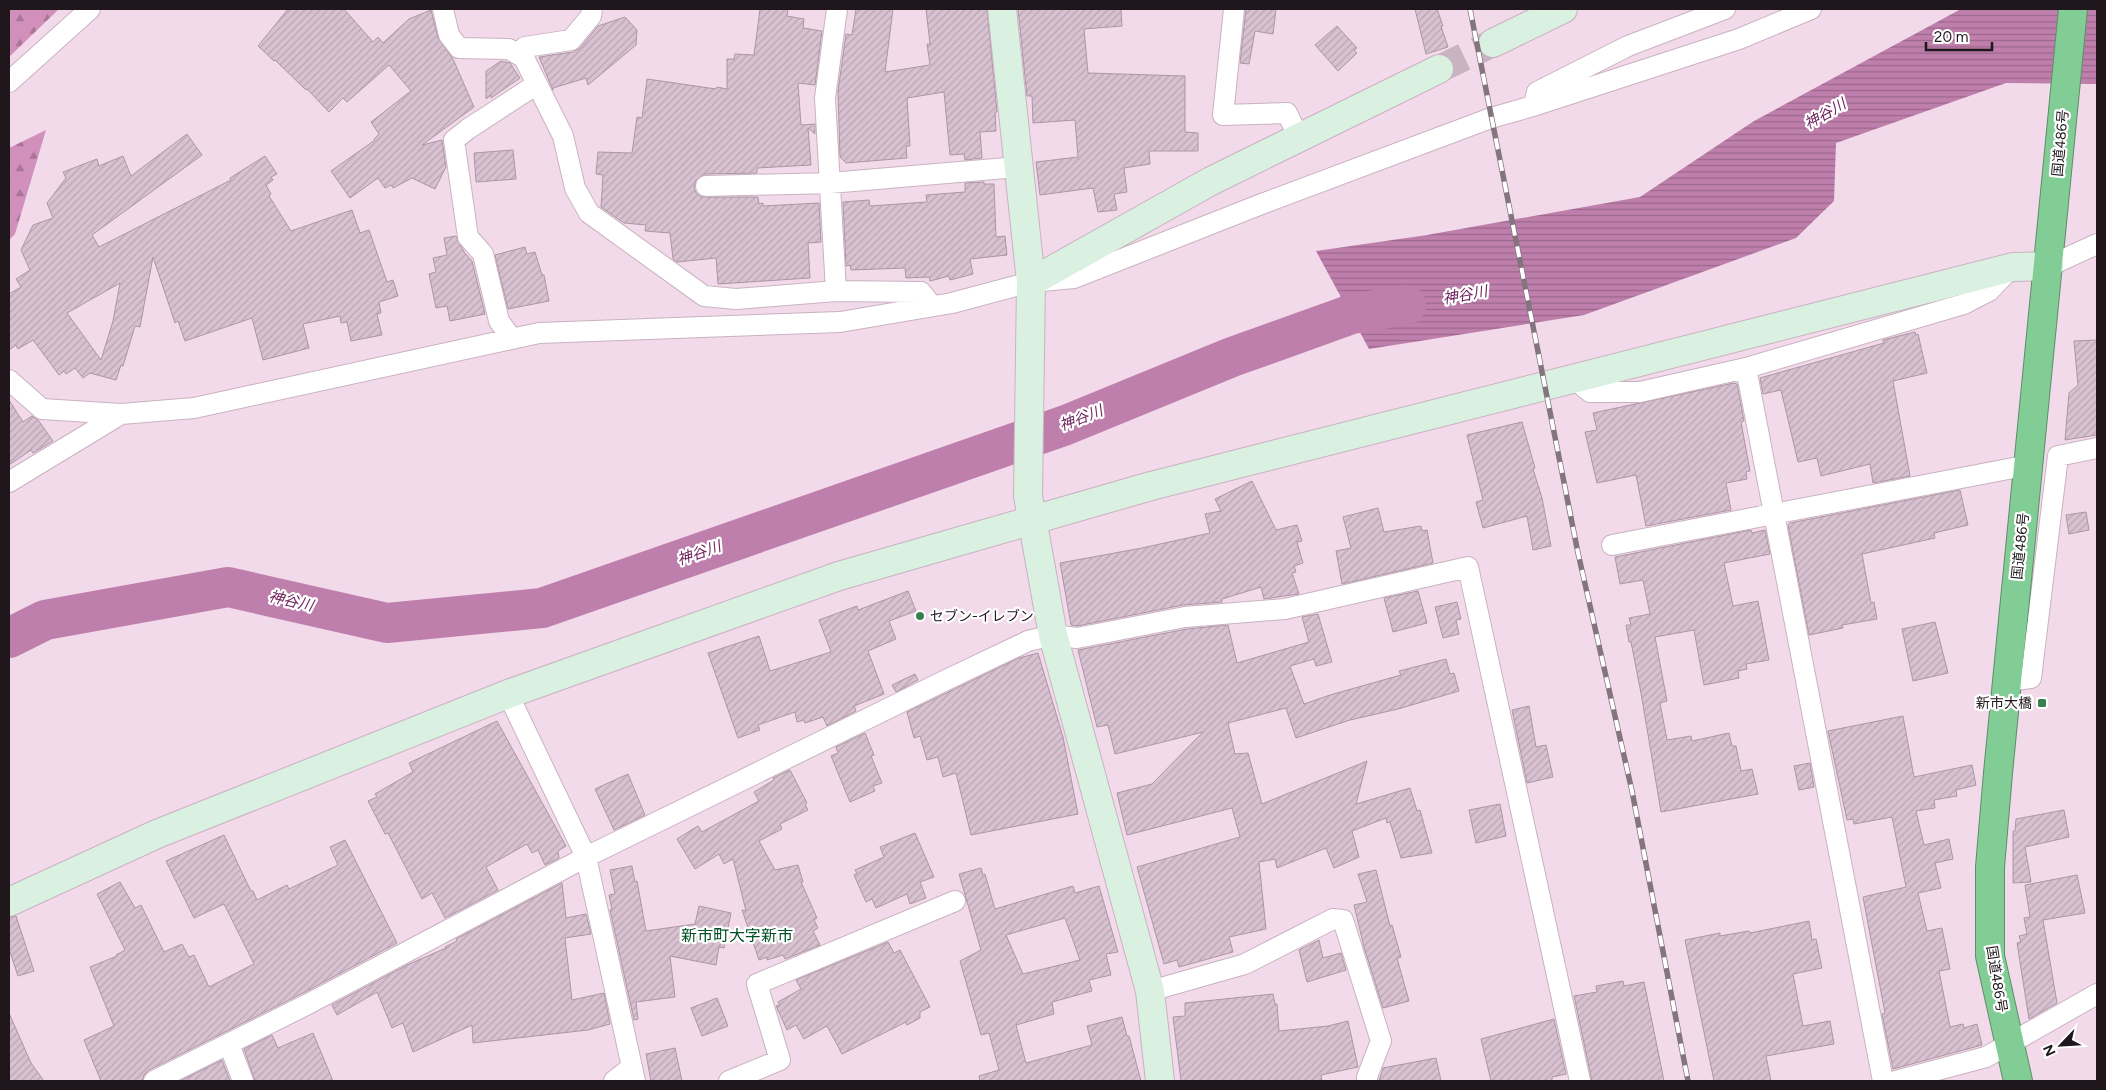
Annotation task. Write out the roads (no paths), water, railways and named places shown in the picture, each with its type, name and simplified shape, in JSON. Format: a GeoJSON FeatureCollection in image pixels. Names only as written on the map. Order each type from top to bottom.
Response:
{"type":"FeatureCollection","features":[{"type":"Feature","properties":{"kind":"highway","name":"国道486号"},"geometry":{"type":"LineString","coordinates":[[2018,1081],[1990,956],[1990,867],[2073,9]]}},
{"type":"Feature","properties":{"kind":"street"},"geometry":{"type":"LineString","coordinates":[[9,82],[90,9]]}},
{"type":"Feature","properties":{"kind":"street"},"geometry":{"type":"LineString","coordinates":[[443,9],[449,35],[459,48],[509,49],[524,58],[562,136],[575,188],[589,213],[704,296],[736,299],[836,291],[921,292],[932,306]]}},
{"type":"Feature","properties":{"kind":"street"},"geometry":{"type":"LineString","coordinates":[[517,54],[525,47],[571,40],[591,16],[592,9]]}},
{"type":"Feature","properties":{"kind":"street"},"geometry":{"type":"LineString","coordinates":[[836,9],[825,98],[836,291]]}},
{"type":"Feature","properties":{"kind":"street"},"geometry":{"type":"LineString","coordinates":[[1002,9],[1031,282],[1030,508],[1053,635],[1150,990],[1160,1081]]}},
{"type":"Feature","properties":{"kind":"street"},"geometry":{"type":"LineString","coordinates":[[1234,9],[1223,116],[1287,113],[1299,138]]}},
{"type":"Feature","properties":{"kind":"street"},"geometry":{"type":"LineString","coordinates":[[1493,43],[1563,9]]}},
{"type":"Feature","properties":{"kind":"street"},"geometry":{"type":"LineString","coordinates":[[1533,106],[1537,92],[1628,46],[1725,9]]}},
{"type":"Feature","properties":{"kind":"street"},"geometry":{"type":"LineString","coordinates":[[9,380],[42,408],[121,414],[194,408],[540,334],[840,322],[952,303],[1031,282],[1074,278],[1259,205],[1491,118],[1739,39],[1811,9]]}},
{"type":"Feature","properties":{"kind":"street"},"geometry":{"type":"LineString","coordinates":[[1031,282],[1210,181],[1439,69]]}},
{"type":"Feature","properties":{"kind":"street"},"geometry":{"type":"LineString","coordinates":[[512,339],[499,321],[483,254],[468,237],[454,140],[537,84]]}},
{"type":"Feature","properties":{"kind":"street"},"geometry":{"type":"LineString","coordinates":[[706,186],[830,183],[1019,167]]}},
{"type":"Feature","properties":{"kind":"street"},"geometry":{"type":"LineString","coordinates":[[9,902],[157,834],[508,694],[1030,508],[1151,486],[2013,267],[2049,266],[2097,244]]}},
{"type":"Feature","properties":{"kind":"street"},"geometry":{"type":"LineString","coordinates":[[1574,379],[1590,392],[1640,392],[1746,368],[1964,304],[1988,291],[2013,267]]}},
{"type":"Feature","properties":{"kind":"street"},"geometry":{"type":"LineString","coordinates":[[1746,368],[1884,1081]]}},
{"type":"Feature","properties":{"kind":"street"},"geometry":{"type":"LineString","coordinates":[[9,482],[121,414]]}},
{"type":"Feature","properties":{"kind":"street"},"geometry":{"type":"LineString","coordinates":[[2007,681],[2031,678],[2058,456],[2097,448]]}},
{"type":"Feature","properties":{"kind":"street"},"geometry":{"type":"LineString","coordinates":[[1612,545],[2028,465]]}},
{"type":"Feature","properties":{"kind":"street"},"geometry":{"type":"LineString","coordinates":[[154,1081],[308,1004],[586,857],[1028,641],[1053,635],[1077,638],[1185,617],[1285,609],[1468,567],[1580,1081]]}},
{"type":"Feature","properties":{"kind":"street"},"geometry":{"type":"LineString","coordinates":[[508,694],[586,857],[634,1074],[614,1081]]}},
{"type":"Feature","properties":{"kind":"street"},"geometry":{"type":"LineString","coordinates":[[729,1081],[780,1060],[757,984],[955,901]]}},
{"type":"Feature","properties":{"kind":"street"},"geometry":{"type":"LineString","coordinates":[[1150,990],[1245,964],[1333,919],[1343,920],[1381,1041],[1367,1081]]}},
{"type":"Feature","properties":{"kind":"street"},"geometry":{"type":"LineString","coordinates":[[1896,1081],[1986,1057],[2097,994]]}},
{"type":"Feature","properties":{"kind":"street"},"geometry":{"type":"LineString","coordinates":[[229,1044],[242,1081]]}},
{"type":"Feature","properties":{"kind":"water"},"geometry":{"type":"Polygon","coordinates":[[[1961,9],[2097,9],[2097,84],[2006,83],[1836,143],[1834,201],[1796,238],[1584,315],[1369,349],[1316,251],[1427,235],[1640,197],[1754,121],[1961,9]]]}},
{"type":"Feature","properties":{"kind":"waterway","name":"神谷川"},"geometry":{"type":"LineString","coordinates":[[9,638],[45,620],[228,587],[387,623],[542,608],[1066,425],[1232,357],[1352,314],[1406,305]]}},
{"type":"Feature","properties":{"kind":"tunnel"},"geometry":{"type":"LineString","coordinates":[[1439,69],[1493,43]]}},
{"type":"Feature","properties":{"kind":"railway"},"geometry":{"type":"LineString","coordinates":[[1470,9],[1578,553],[1632,791],[1688,1081]]}},
{"type":"Feature","properties":{"kind":"place","name":"セブン-イレブン"},"geometry":{"type":"Point","coordinates":[920,616]}},
{"type":"Feature","properties":{"kind":"place","name":"新市大橋"},"geometry":{"type":"Point","coordinates":[2042,703]}},
{"type":"Feature","properties":{"kind":"district","name":"新市町大字新市"},"geometry":{"type":"Point","coordinates":[737,935]}}]}
